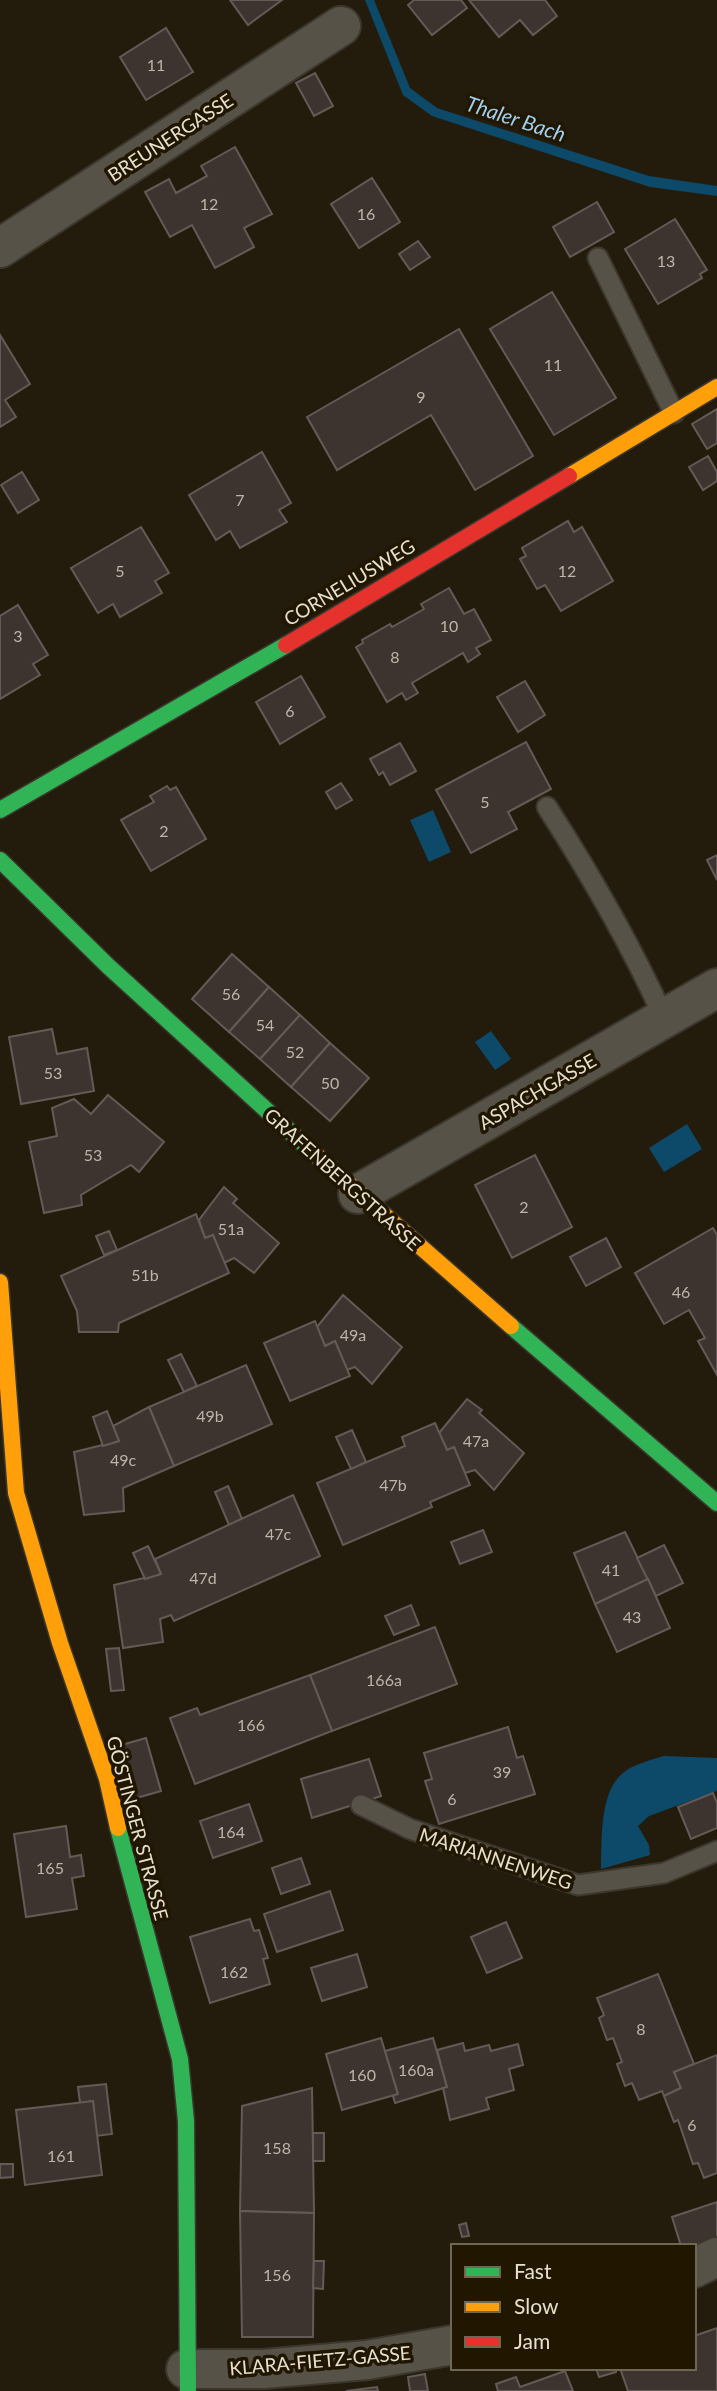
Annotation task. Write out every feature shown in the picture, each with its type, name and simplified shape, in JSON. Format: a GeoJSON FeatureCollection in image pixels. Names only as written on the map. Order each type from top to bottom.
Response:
{"type":"FeatureCollection","features":[{"type":"Feature","properties":{"kind":"street","name":"BREUNERGASSE"},"geometry":{"type":"LineString","coordinates":[[0,248],[341,26]]}},
{"type":"Feature","properties":{"kind":"street","name":"CORNELIUSWEG"},"geometry":{"type":"LineString","coordinates":[[0,810],[311,630],[717,387]]}},
{"type":"Feature","properties":{"kind":"street","name":"GRAFENBERGSTRASSE"},"geometry":{"type":"LineString","coordinates":[[0,860],[108,966],[358,1194],[710,1488]]}},
{"type":"Feature","properties":{"kind":"street","name":"ASPACHGASSE"},"geometry":{"type":"LineString","coordinates":[[358,1194],[717,988]]}},
{"type":"Feature","properties":{"kind":"street","name":"GÖSTINGER STRASSE"},"geometry":{"type":"LineString","coordinates":[[0,1283],[16,1493],[60,1643],[107,1779],[130,1878],[180,2059],[186,2121],[187,2380]]}},
{"type":"Feature","properties":{"kind":"street"},"geometry":{"type":"LineString","coordinates":[[696,2267],[717,2257]]}},
{"type":"Feature","properties":{"kind":"street","name":"KLARA-FIETZ-GASSE"},"geometry":{"type":"LineString","coordinates":[[187,2380],[263,2369],[367,2360],[451,2344]]}},
{"type":"Feature","properties":{"kind":"lane"},"geometry":{"type":"LineString","coordinates":[[598,258],[674,412]]}},
{"type":"Feature","properties":{"kind":"lane"},"geometry":{"type":"LineString","coordinates":[[547,807],[573,847],[644,973],[664,1018]]}},
{"type":"Feature","properties":{"kind":"lane","name":"MARIANNENWEG"},"geometry":{"type":"LineString","coordinates":[[360,1805],[410,1829],[578,1885],[664,1873],[717,1851]]}},
{"type":"Feature","properties":{"kind":"water","name":"Thaler Bach"},"geometry":{"type":"Polygon","coordinates":[[[365,0],[374,0],[410,88],[437,108],[649,176],[717,186],[717,196],[650,187],[432,116],[403,95],[365,0]]]}},
{"type":"Feature","properties":{"kind":"water"},"geometry":{"type":"Polygon","coordinates":[[[433,810],[451,852],[429,862],[410,820],[433,810]]]}},
{"type":"Feature","properties":{"kind":"water"},"geometry":{"type":"Polygon","coordinates":[[[491,1031],[511,1059],[495,1070],[475,1042],[491,1031]]]}},
{"type":"Feature","properties":{"kind":"water"},"geometry":{"type":"Polygon","coordinates":[[[687,1124],[702,1149],[664,1172],[649,1148],[687,1124]]]}},
{"type":"Feature","properties":{"kind":"water"},"geometry":{"type":"Polygon","coordinates":[[[664,1756],[717,1758],[717,1791],[649,1816],[638,1826],[649,1845],[650,1855],[601,1869],[603,1818],[615,1781],[632,1767],[664,1756]]]}},
{"type":"Feature","properties":{"kind":"building"},"geometry":{"type":"Polygon","coordinates":[[[230,0],[282,0],[248,25],[230,0]]]}},
{"type":"Feature","properties":{"kind":"building"},"geometry":{"type":"Polygon","coordinates":[[[414,0],[461,0],[467,8],[432,35],[408,5],[414,0]]]}},
{"type":"Feature","properties":{"kind":"building"},"geometry":{"type":"Polygon","coordinates":[[[469,0],[545,0],[557,16],[533,35],[520,20],[499,37],[469,0]]]}},
{"type":"Feature","properties":{"kind":"building"},"geometry":{"type":"Polygon","coordinates":[[[166,28],[193,72],[146,100],[120,57],[166,28]]]}},
{"type":"Feature","properties":{"kind":"building"},"geometry":{"type":"Polygon","coordinates":[[[315,73],[333,106],[314,116],[296,83],[315,73]]]}},
{"type":"Feature","properties":{"kind":"building"},"geometry":{"type":"Polygon","coordinates":[[[235,147],[272,214],[244,228],[254,247],[215,268],[192,225],[170,237],[145,192],[169,179],[176,193],[207,176],[201,166],[235,147]]]}},
{"type":"Feature","properties":{"kind":"building"},"geometry":{"type":"Polygon","coordinates":[[[372,178],[400,222],[359,248],[331,204],[372,178]]]}},
{"type":"Feature","properties":{"kind":"building"},"geometry":{"type":"Polygon","coordinates":[[[597,202],[614,232],[570,257],[553,227],[597,202]]]}},
{"type":"Feature","properties":{"kind":"building"},"geometry":{"type":"Polygon","coordinates":[[[675,219],[707,270],[700,274],[702,278],[658,304],[625,249],[675,219]]]}},
{"type":"Feature","properties":{"kind":"building"},"geometry":{"type":"Polygon","coordinates":[[[418,241],[430,257],[410,270],[399,254],[418,241]]]}},
{"type":"Feature","properties":{"kind":"building"},"geometry":{"type":"Polygon","coordinates":[[[552,292],[616,398],[554,435],[490,329],[552,292]]]}},
{"type":"Feature","properties":{"kind":"building"},"geometry":{"type":"Polygon","coordinates":[[[459,329],[533,456],[475,490],[431,415],[337,470],[307,417],[459,329]]]}},
{"type":"Feature","properties":{"kind":"building"},"geometry":{"type":"Polygon","coordinates":[[[0,335],[30,384],[5,400],[16,417],[0,427],[0,335]]]}},
{"type":"Feature","properties":{"kind":"building"},"geometry":{"type":"Polygon","coordinates":[[[717,409],[717,443],[707,449],[692,424],[717,409]]]}},
{"type":"Feature","properties":{"kind":"building"},"geometry":{"type":"Polygon","coordinates":[[[262,452],[291,503],[279,510],[287,522],[240,548],[230,531],[216,540],[189,495],[262,452]]]}},
{"type":"Feature","properties":{"kind":"building"},"geometry":{"type":"Polygon","coordinates":[[[708,456],[717,472],[717,481],[703,490],[689,467],[708,456]]]}},
{"type":"Feature","properties":{"kind":"building"},"geometry":{"type":"Polygon","coordinates":[[[22,472],[39,500],[18,513],[1,485],[22,472]]]}},
{"type":"Feature","properties":{"kind":"building"},"geometry":{"type":"Polygon","coordinates":[[[568,521],[574,532],[582,527],[613,581],[561,611],[545,585],[537,589],[520,559],[526,556],[522,548],[568,521]]]}},
{"type":"Feature","properties":{"kind":"building"},"geometry":{"type":"Polygon","coordinates":[[[141,527],[169,573],[155,581],[162,593],[120,617],[113,604],[98,613],[71,568],[141,527]]]}},
{"type":"Feature","properties":{"kind":"building"},"geometry":{"type":"Polygon","coordinates":[[[449,588],[464,614],[474,609],[491,640],[476,648],[480,654],[468,662],[463,653],[412,683],[418,693],[406,700],[402,693],[387,702],[356,647],[363,643],[362,640],[390,624],[392,627],[424,609],[421,604],[449,588]]]}},
{"type":"Feature","properties":{"kind":"building"},"geometry":{"type":"Polygon","coordinates":[[[18,605],[48,655],[33,664],[40,675],[0,699],[0,616],[18,605]]]}},
{"type":"Feature","properties":{"kind":"building"},"geometry":{"type":"Polygon","coordinates":[[[301,676],[325,717],[280,744],[256,702],[301,676]]]}},
{"type":"Feature","properties":{"kind":"building"},"geometry":{"type":"Polygon","coordinates":[[[525,681],[545,715],[518,732],[497,697],[525,681]]]}},
{"type":"Feature","properties":{"kind":"building"},"geometry":{"type":"Polygon","coordinates":[[[526,742],[551,789],[508,812],[517,829],[471,853],[436,790],[526,742]]]}},
{"type":"Feature","properties":{"kind":"building"},"geometry":{"type":"Polygon","coordinates":[[[400,743],[416,771],[390,785],[383,772],[379,775],[370,759],[400,743]]]}},
{"type":"Feature","properties":{"kind":"building"},"geometry":{"type":"Polygon","coordinates":[[[341,783],[352,800],[336,809],[326,792],[341,783]]]}},
{"type":"Feature","properties":{"kind":"building"},"geometry":{"type":"Polygon","coordinates":[[[167,786],[170,790],[176,787],[206,839],[151,871],[121,820],[154,802],[150,796],[167,786]]]}},
{"type":"Feature","properties":{"kind":"building"},"geometry":{"type":"Polygon","coordinates":[[[717,855],[717,880],[707,860],[717,855]]]}},
{"type":"Feature","properties":{"kind":"building"},"geometry":{"type":"Polygon","coordinates":[[[232,954],[269,987],[229,1032],[192,999],[232,954]]]}},
{"type":"Feature","properties":{"kind":"building"},"geometry":{"type":"Polygon","coordinates":[[[269,987],[300,1015],[260,1059],[229,1032],[269,987]]]}},
{"type":"Feature","properties":{"kind":"building"},"geometry":{"type":"Polygon","coordinates":[[[300,1015],[330,1043],[291,1087],[260,1059],[300,1015]]]}},
{"type":"Feature","properties":{"kind":"building"},"geometry":{"type":"Polygon","coordinates":[[[52,1029],[57,1054],[87,1048],[94,1091],[21,1104],[9,1037],[52,1029]]]}},
{"type":"Feature","properties":{"kind":"building"},"geometry":{"type":"Polygon","coordinates":[[[330,1043],[369,1078],[330,1121],[291,1087],[330,1043]]]}},
{"type":"Feature","properties":{"kind":"building"},"geometry":{"type":"Polygon","coordinates":[[[108,1095],[164,1142],[139,1172],[131,1165],[81,1195],[82,1205],[44,1213],[29,1142],[57,1136],[52,1108],[74,1099],[91,1114],[108,1095]]]}},
{"type":"Feature","properties":{"kind":"building"},"geometry":{"type":"Polygon","coordinates":[[[535,1155],[572,1227],[512,1258],[475,1185],[535,1155]]]}},
{"type":"Feature","properties":{"kind":"building"},"geometry":{"type":"Polygon","coordinates":[[[224,1187],[237,1199],[233,1203],[279,1243],[254,1273],[234,1258],[224,1263],[213,1235],[205,1238],[199,1220],[224,1187]]]}},
{"type":"Feature","properties":{"kind":"building"},"geometry":{"type":"Polygon","coordinates":[[[196,1214],[205,1238],[213,1235],[229,1273],[119,1323],[118,1332],[79,1332],[77,1311],[61,1276],[196,1214]]]}},
{"type":"Feature","properties":{"kind":"building"},"geometry":{"type":"Polygon","coordinates":[[[713,1228],[717,1235],[717,1375],[698,1341],[705,1338],[689,1310],[664,1324],[635,1273],[713,1228]]]}},
{"type":"Feature","properties":{"kind":"building"},"geometry":{"type":"Polygon","coordinates":[[[109,1231],[117,1250],[104,1255],[96,1236],[109,1231]]]}},
{"type":"Feature","properties":{"kind":"building"},"geometry":{"type":"Polygon","coordinates":[[[606,1238],[621,1267],[586,1286],[570,1257],[606,1238]]]}},
{"type":"Feature","properties":{"kind":"building"},"geometry":{"type":"Polygon","coordinates":[[[343,1295],[402,1347],[372,1384],[355,1367],[347,1370],[335,1341],[325,1346],[317,1327],[343,1295]]]}},
{"type":"Feature","properties":{"kind":"building"},"geometry":{"type":"Polygon","coordinates":[[[315,1321],[325,1346],[335,1341],[350,1376],[290,1401],[264,1343],[315,1321]]]}},
{"type":"Feature","properties":{"kind":"building"},"geometry":{"type":"Polygon","coordinates":[[[181,1354],[197,1386],[184,1392],[168,1360],[181,1354]]]}},
{"type":"Feature","properties":{"kind":"building"},"geometry":{"type":"Polygon","coordinates":[[[246,1365],[272,1424],[174,1466],[149,1407],[246,1365]]]}},
{"type":"Feature","properties":{"kind":"building"},"geometry":{"type":"Polygon","coordinates":[[[467,1399],[482,1410],[479,1413],[524,1453],[494,1490],[475,1470],[465,1473],[454,1447],[447,1450],[439,1433],[467,1399]]]}},
{"type":"Feature","properties":{"kind":"building"},"geometry":{"type":"Polygon","coordinates":[[[149,1407],[174,1466],[123,1488],[124,1511],[84,1515],[74,1452],[119,1441],[113,1426],[149,1407]]]}},
{"type":"Feature","properties":{"kind":"building"},"geometry":{"type":"Polygon","coordinates":[[[107,1411],[119,1441],[103,1446],[93,1417],[107,1411]]]}},
{"type":"Feature","properties":{"kind":"building"},"geometry":{"type":"Polygon","coordinates":[[[435,1423],[447,1450],[454,1447],[470,1485],[430,1502],[432,1507],[343,1545],[317,1483],[405,1446],[402,1437],[435,1423]]]}},
{"type":"Feature","properties":{"kind":"building"},"geometry":{"type":"Polygon","coordinates":[[[352,1430],[366,1462],[351,1469],[336,1437],[352,1430]]]}},
{"type":"Feature","properties":{"kind":"building"},"geometry":{"type":"Polygon","coordinates":[[[228,1486],[242,1519],[229,1525],[215,1492],[228,1486]]]}},
{"type":"Feature","properties":{"kind":"building"},"geometry":{"type":"Polygon","coordinates":[[[293,1495],[320,1556],[174,1621],[171,1615],[160,1619],[163,1642],[123,1648],[114,1585],[161,1574],[155,1559],[293,1495]]]}},
{"type":"Feature","properties":{"kind":"building"},"geometry":{"type":"Polygon","coordinates":[[[483,1530],[492,1552],[460,1564],[451,1542],[483,1530]]]}},
{"type":"Feature","properties":{"kind":"building"},"geometry":{"type":"Polygon","coordinates":[[[625,1532],[648,1579],[595,1604],[574,1553],[625,1532]]]}},
{"type":"Feature","properties":{"kind":"building"},"geometry":{"type":"Polygon","coordinates":[[[664,1545],[683,1583],[656,1596],[637,1558],[664,1545]]]}},
{"type":"Feature","properties":{"kind":"building"},"geometry":{"type":"Polygon","coordinates":[[[148,1546],[161,1574],[145,1579],[133,1553],[148,1546]]]}},
{"type":"Feature","properties":{"kind":"building"},"geometry":{"type":"Polygon","coordinates":[[[648,1579],[670,1628],[617,1652],[595,1604],[648,1579]]]}},
{"type":"Feature","properties":{"kind":"building"},"geometry":{"type":"Polygon","coordinates":[[[411,1605],[419,1625],[394,1635],[385,1616],[411,1605]]]}},
{"type":"Feature","properties":{"kind":"building"},"geometry":{"type":"Polygon","coordinates":[[[435,1627],[457,1684],[332,1731],[310,1675],[435,1627]]]}},
{"type":"Feature","properties":{"kind":"building"},"geometry":{"type":"Polygon","coordinates":[[[119,1648],[124,1690],[111,1691],[106,1649],[119,1648]]]}},
{"type":"Feature","properties":{"kind":"building"},"geometry":{"type":"Polygon","coordinates":[[[310,1675],[332,1731],[195,1784],[170,1718],[197,1708],[200,1715],[310,1675]]]}},
{"type":"Feature","properties":{"kind":"building"},"geometry":{"type":"Polygon","coordinates":[[[508,1727],[517,1758],[523,1756],[535,1794],[439,1824],[425,1781],[432,1779],[424,1753],[508,1727]]]}},
{"type":"Feature","properties":{"kind":"building"},"geometry":{"type":"Polygon","coordinates":[[[146,1738],[161,1791],[133,1799],[118,1746],[146,1738]]]}},
{"type":"Feature","properties":{"kind":"building"},"geometry":{"type":"Polygon","coordinates":[[[369,1759],[381,1796],[312,1818],[301,1779],[369,1759]]]}},
{"type":"Feature","properties":{"kind":"building"},"geometry":{"type":"Polygon","coordinates":[[[713,1793],[717,1803],[717,1828],[691,1839],[678,1807],[713,1793]]]}},
{"type":"Feature","properties":{"kind":"building"},"geometry":{"type":"Polygon","coordinates":[[[249,1804],[262,1841],[213,1858],[200,1821],[249,1804]]]}},
{"type":"Feature","properties":{"kind":"building"},"geometry":{"type":"Polygon","coordinates":[[[66,1826],[70,1857],[81,1855],[84,1876],[72,1878],[77,1909],[26,1917],[14,1834],[66,1826]]]}},
{"type":"Feature","properties":{"kind":"building"},"geometry":{"type":"Polygon","coordinates":[[[301,1858],[310,1884],[281,1894],[272,1868],[301,1858]]]}},
{"type":"Feature","properties":{"kind":"building"},"geometry":{"type":"Polygon","coordinates":[[[330,1891],[343,1930],[277,1952],[264,1914],[330,1891]]]}},
{"type":"Feature","properties":{"kind":"building"},"geometry":{"type":"Polygon","coordinates":[[[250,1919],[254,1931],[259,1930],[268,1958],[263,1959],[270,1984],[210,2003],[190,1937],[250,1919]]]}},
{"type":"Feature","properties":{"kind":"building"},"geometry":{"type":"Polygon","coordinates":[[[506,1922],[522,1958],[487,1973],[471,1937],[506,1922]]]}},
{"type":"Feature","properties":{"kind":"building"},"geometry":{"type":"Polygon","coordinates":[[[357,1954],[367,1987],[322,2001],[311,1968],[357,1954]]]}},
{"type":"Feature","properties":{"kind":"building"},"geometry":{"type":"Polygon","coordinates":[[[658,1974],[694,2064],[674,2072],[681,2088],[664,2096],[662,2091],[639,2100],[632,2083],[625,2086],[617,2064],[622,2062],[613,2038],[607,2040],[599,2018],[604,2015],[597,1998],[658,1974]]]}},
{"type":"Feature","properties":{"kind":"building"},"geometry":{"type":"Polygon","coordinates":[[[381,2038],[398,2094],[342,2110],[326,2054],[381,2038]]]}},
{"type":"Feature","properties":{"kind":"building"},"geometry":{"type":"Polygon","coordinates":[[[433,2038],[447,2087],[395,2103],[393,2096],[398,2094],[385,2051],[433,2038]]]}},
{"type":"Feature","properties":{"kind":"building"},"geometry":{"type":"Polygon","coordinates":[[[463,2043],[465,2051],[489,2045],[491,2051],[518,2044],[523,2065],[509,2069],[514,2090],[486,2098],[489,2109],[450,2120],[443,2088],[447,2087],[437,2050],[463,2043]]]}},
{"type":"Feature","properties":{"kind":"building"},"geometry":{"type":"Polygon","coordinates":[[[717,2055],[717,2173],[704,2178],[698,2163],[693,2164],[678,2120],[674,2122],[664,2096],[681,2088],[674,2072],[717,2055]]]}},
{"type":"Feature","properties":{"kind":"building"},"geometry":{"type":"Polygon","coordinates":[[[106,2084],[112,2134],[96,2136],[93,2101],[80,2103],[78,2087],[106,2084]]]}},
{"type":"Feature","properties":{"kind":"building"},"geometry":{"type":"Polygon","coordinates":[[[312,2088],[314,2213],[240,2211],[242,2106],[312,2088]]]}},
{"type":"Feature","properties":{"kind":"building"},"geometry":{"type":"Polygon","coordinates":[[[93,2101],[102,2175],[25,2185],[16,2110],[93,2101]]]}},
{"type":"Feature","properties":{"kind":"building"},"geometry":{"type":"Polygon","coordinates":[[[313,2133],[324,2133],[324,2161],[313,2161],[313,2133]]]}},
{"type":"Feature","properties":{"kind":"building"},"geometry":{"type":"Polygon","coordinates":[[[0,2164],[13,2164],[13,2177],[0,2178],[0,2164]]]}},
{"type":"Feature","properties":{"kind":"building"},"geometry":{"type":"Polygon","coordinates":[[[717,2202],[717,2238],[696,2244],[680,2244],[672,2217],[717,2202]]]}},
{"type":"Feature","properties":{"kind":"building"},"geometry":{"type":"Polygon","coordinates":[[[240,2211],[314,2213],[313,2337],[242,2337],[240,2211]]]}},
{"type":"Feature","properties":{"kind":"building"},"geometry":{"type":"Polygon","coordinates":[[[466,2223],[469,2236],[462,2237],[459,2225],[466,2223]]]}},
{"type":"Feature","properties":{"kind":"building"},"geometry":{"type":"Polygon","coordinates":[[[314,2261],[324,2261],[323,2289],[313,2288],[314,2261]]]}},
{"type":"Feature","properties":{"kind":"building"},"geometry":{"type":"Polygon","coordinates":[[[717,2328],[717,2391],[628,2391],[621,2370],[696,2370],[696,2335],[717,2328]]]}},
{"type":"Feature","properties":{"kind":"building"},"geometry":{"type":"Polygon","coordinates":[[[597,2370],[616,2370],[616,2372],[599,2377],[597,2370]]]}},
{"type":"Feature","properties":{"kind":"building"},"geometry":{"type":"Polygon","coordinates":[[[565,2371],[573,2391],[498,2391],[496,2384],[516,2377],[520,2387],[565,2371]]]}},
{"type":"Feature","properties":{"kind":"building"},"geometry":{"type":"Polygon","coordinates":[[[425,2374],[428,2391],[410,2391],[408,2377],[425,2374]]]}},
{"type":"Feature","properties":{"kind":"building"},"geometry":{"type":"Polygon","coordinates":[[[377,2387],[378,2391],[346,2391],[377,2387]]]}},
{"type":"Feature","properties":{"kind":"traffic: fast"},"geometry":{"type":"LineString","coordinates":[[0,810],[286,645]]}},
{"type":"Feature","properties":{"kind":"traffic: fast"},"geometry":{"type":"LineString","coordinates":[[0,860],[108,966],[308,1148]]}},
{"type":"Feature","properties":{"kind":"traffic: fast"},"geometry":{"type":"LineString","coordinates":[[511,1326],[717,1503]]}},
{"type":"Feature","properties":{"kind":"traffic: fast"},"geometry":{"type":"LineString","coordinates":[[118,1828],[180,2059],[186,2121],[188,2391]]}},
{"type":"Feature","properties":{"kind":"traffic: slow"},"geometry":{"type":"LineString","coordinates":[[569,476],[717,387]]}},
{"type":"Feature","properties":{"kind":"traffic: slow"},"geometry":{"type":"LineString","coordinates":[[308,1148],[511,1326]]}},
{"type":"Feature","properties":{"kind":"traffic: slow"},"geometry":{"type":"LineString","coordinates":[[0,1282],[16,1493],[60,1643],[107,1779],[118,1828]]}},
{"type":"Feature","properties":{"kind":"traffic: jam"},"geometry":{"type":"LineString","coordinates":[[286,645],[569,476]]}}]}
